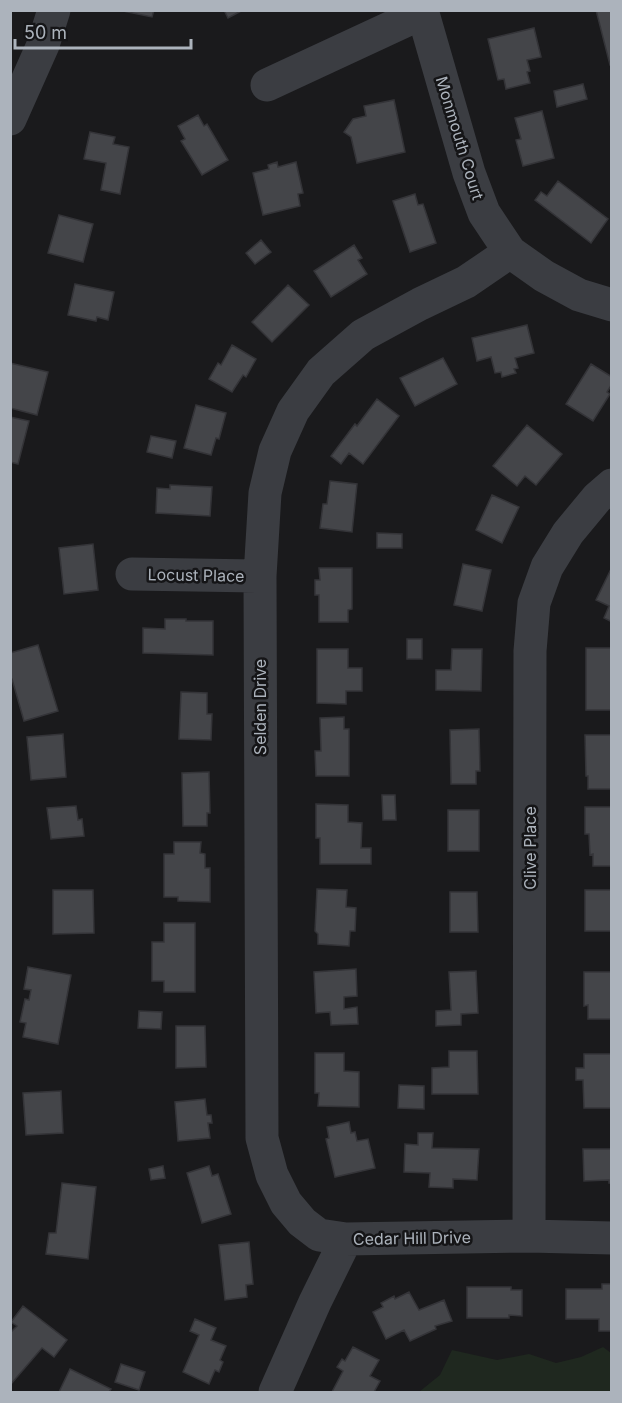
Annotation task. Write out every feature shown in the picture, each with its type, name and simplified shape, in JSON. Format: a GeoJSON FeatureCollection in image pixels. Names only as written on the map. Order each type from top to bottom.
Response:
{"type":"FeatureCollection","features":[{"type":"Feature","properties":{"kind":"street"},"geometry":{"type":"LineString","coordinates":[[10,119],[43,45],[54,10]]}},
{"type":"Feature","properties":{"kind":"street"},"geometry":{"type":"LineString","coordinates":[[267,86],[422,12]]}},
{"type":"Feature","properties":{"kind":"street","name":"Monmouth Court"},"geometry":{"type":"LineString","coordinates":[[422,12],[484,213],[510,252],[544,276],[579,295],[612,305]]}},
{"type":"Feature","properties":{"kind":"street","name":"Selden Drive"},"geometry":{"type":"LineString","coordinates":[[346,1239],[319,1235],[302,1222],[286,1203],[272,1175],[262,1138],[260,576],[265,493],[275,451],[293,411],[321,372],[363,335],[466,282],[510,252]]}},
{"type":"Feature","properties":{"kind":"street","name":"Clive Place"},"geometry":{"type":"LineString","coordinates":[[529,1236],[530,651],[534,603],[547,567],[568,532],[597,498],[612,485]]}},
{"type":"Feature","properties":{"kind":"street","name":"Locust Place"},"geometry":{"type":"LineString","coordinates":[[132,574],[260,576]]}},
{"type":"Feature","properties":{"kind":"street","name":"Cedar Hill Drive"},"geometry":{"type":"LineString","coordinates":[[275,1392],[346,1239],[529,1236],[612,1238]]}},
{"type":"Feature","properties":{"kind":"shaded area"},"geometry":{"type":"Polygon","coordinates":[[[603,1347],[611,1353],[611,1392],[419,1392],[440,1375],[452,1350],[497,1360],[529,1354],[556,1363],[581,1357],[603,1347]]]}},
{"type":"Feature","properties":{"kind":"building"},"geometry":{"type":"Polygon","coordinates":[[[118,10],[154,10],[152,17],[118,10]]]}},
{"type":"Feature","properties":{"kind":"building"},"geometry":{"type":"Polygon","coordinates":[[[224,10],[243,10],[228,18],[224,10]]]}},
{"type":"Feature","properties":{"kind":"building"},"geometry":{"type":"Polygon","coordinates":[[[596,10],[612,10],[612,64],[610,65],[596,10]]]}},
{"type":"Feature","properties":{"kind":"building"},"geometry":{"type":"Polygon","coordinates":[[[534,28],[541,57],[527,60],[530,83],[506,89],[504,79],[498,80],[488,39],[534,28]]]}},
{"type":"Feature","properties":{"kind":"building"},"geometry":{"type":"Polygon","coordinates":[[[583,84],[587,99],[557,107],[554,91],[583,84]]]}},
{"type":"Feature","properties":{"kind":"building"},"geometry":{"type":"Polygon","coordinates":[[[394,100],[405,152],[357,163],[351,137],[344,132],[353,119],[366,116],[364,106],[394,100]]]}},
{"type":"Feature","properties":{"kind":"building"},"geometry":{"type":"Polygon","coordinates":[[[542,111],[554,158],[523,166],[516,140],[521,139],[515,118],[542,111]]]}},
{"type":"Feature","properties":{"kind":"building"},"geometry":{"type":"Polygon","coordinates":[[[198,115],[204,126],[207,124],[228,160],[202,175],[181,141],[185,139],[178,126],[198,115]]]}},
{"type":"Feature","properties":{"kind":"building"},"geometry":{"type":"Polygon","coordinates":[[[90,132],[115,137],[113,144],[129,147],[120,194],[101,190],[106,163],[84,159],[90,132]]]}},
{"type":"Feature","properties":{"kind":"building"},"geometry":{"type":"Polygon","coordinates":[[[277,162],[278,167],[296,162],[303,193],[298,194],[300,206],[263,215],[253,173],[269,169],[268,165],[277,162]]]}},
{"type":"Feature","properties":{"kind":"building"},"geometry":{"type":"Polygon","coordinates":[[[558,181],[608,219],[591,243],[535,200],[541,192],[547,196],[558,181]]]}},
{"type":"Feature","properties":{"kind":"building"},"geometry":{"type":"Polygon","coordinates":[[[415,194],[418,205],[423,204],[436,243],[410,252],[393,201],[415,194]]]}},
{"type":"Feature","properties":{"kind":"building"},"geometry":{"type":"Polygon","coordinates":[[[59,215],[93,224],[83,262],[48,253],[59,215]]]}},
{"type":"Feature","properties":{"kind":"building"},"geometry":{"type":"Polygon","coordinates":[[[261,240],[271,252],[255,264],[246,253],[261,240]]]}},
{"type":"Feature","properties":{"kind":"building"},"geometry":{"type":"Polygon","coordinates":[[[354,245],[362,258],[358,260],[367,274],[331,297],[314,271],[354,245]]]}},
{"type":"Feature","properties":{"kind":"building"},"geometry":{"type":"Polygon","coordinates":[[[75,284],[114,292],[108,320],[97,317],[96,321],[68,315],[75,284]]]}},
{"type":"Feature","properties":{"kind":"building"},"geometry":{"type":"Polygon","coordinates":[[[288,285],[309,305],[272,342],[252,322],[288,285]]]}},
{"type":"Feature","properties":{"kind":"building"},"geometry":{"type":"Polygon","coordinates":[[[527,325],[534,353],[515,358],[518,368],[514,369],[516,373],[502,377],[501,372],[495,373],[491,357],[477,361],[472,338],[527,325]]]}},
{"type":"Feature","properties":{"kind":"building"},"geometry":{"type":"Polygon","coordinates":[[[232,345],[256,359],[246,377],[243,375],[232,392],[209,379],[218,363],[221,365],[232,345]]]}},
{"type":"Feature","properties":{"kind":"building"},"geometry":{"type":"Polygon","coordinates":[[[443,358],[457,384],[415,406],[400,378],[443,358]]]}},
{"type":"Feature","properties":{"kind":"building"},"geometry":{"type":"Polygon","coordinates":[[[10,363],[48,372],[37,415],[10,408],[10,363]]]}},
{"type":"Feature","properties":{"kind":"building"},"geometry":{"type":"Polygon","coordinates":[[[591,364],[612,377],[612,384],[607,392],[610,394],[593,421],[566,404],[591,364]]]}},
{"type":"Feature","properties":{"kind":"building"},"geometry":{"type":"Polygon","coordinates":[[[377,399],[399,416],[363,464],[349,453],[341,464],[331,456],[377,399]]]}},
{"type":"Feature","properties":{"kind":"building"},"geometry":{"type":"Polygon","coordinates":[[[196,405],[226,413],[219,439],[216,438],[211,455],[184,448],[196,405]]]}},
{"type":"Feature","properties":{"kind":"building"},"geometry":{"type":"Polygon","coordinates":[[[10,417],[29,421],[18,464],[10,462],[10,417]]]}},
{"type":"Feature","properties":{"kind":"building"},"geometry":{"type":"Polygon","coordinates":[[[527,425],[562,454],[536,485],[525,476],[517,486],[493,466],[527,425]]]}},
{"type":"Feature","properties":{"kind":"building"},"geometry":{"type":"Polygon","coordinates":[[[151,436],[176,441],[172,458],[147,452],[151,436]]]}},
{"type":"Feature","properties":{"kind":"building"},"geometry":{"type":"Polygon","coordinates":[[[330,481],[357,484],[352,532],[320,528],[323,504],[327,504],[330,481]]]}},
{"type":"Feature","properties":{"kind":"building"},"geometry":{"type":"Polygon","coordinates":[[[170,485],[212,487],[210,516],[156,513],[157,488],[170,489],[170,485]]]}},
{"type":"Feature","properties":{"kind":"building"},"geometry":{"type":"Polygon","coordinates":[[[492,495],[519,507],[502,543],[476,530],[492,495]]]}},
{"type":"Feature","properties":{"kind":"building"},"geometry":{"type":"Polygon","coordinates":[[[377,533],[402,534],[402,548],[377,548],[377,533]]]}},
{"type":"Feature","properties":{"kind":"building"},"geometry":{"type":"Polygon","coordinates":[[[93,544],[98,590],[64,594],[59,548],[93,544]]]}},
{"type":"Feature","properties":{"kind":"building"},"geometry":{"type":"Polygon","coordinates":[[[463,564],[491,570],[482,611],[454,605],[463,564]]]}},
{"type":"Feature","properties":{"kind":"building"},"geometry":{"type":"Polygon","coordinates":[[[612,567],[612,622],[604,618],[609,606],[596,600],[612,567]]]}},
{"type":"Feature","properties":{"kind":"building"},"geometry":{"type":"Polygon","coordinates":[[[319,568],[352,568],[352,609],[348,610],[348,622],[319,622],[319,595],[315,595],[315,580],[320,580],[319,568]]]}},
{"type":"Feature","properties":{"kind":"building"},"geometry":{"type":"Polygon","coordinates":[[[165,619],[213,621],[213,655],[143,653],[143,628],[165,629],[165,619]]]}},
{"type":"Feature","properties":{"kind":"building"},"geometry":{"type":"Polygon","coordinates":[[[407,639],[422,639],[422,659],[407,659],[407,639]]]}},
{"type":"Feature","properties":{"kind":"building"},"geometry":{"type":"Polygon","coordinates":[[[38,645],[58,711],[24,721],[12,679],[10,679],[10,653],[38,645]]]}},
{"type":"Feature","properties":{"kind":"building"},"geometry":{"type":"Polygon","coordinates":[[[586,648],[612,648],[612,710],[586,710],[586,648]]]}},
{"type":"Feature","properties":{"kind":"building"},"geometry":{"type":"Polygon","coordinates":[[[317,649],[348,649],[348,668],[362,668],[362,691],[346,691],[346,704],[317,703],[317,649]]]}},
{"type":"Feature","properties":{"kind":"building"},"geometry":{"type":"Polygon","coordinates":[[[452,649],[482,649],[481,691],[436,690],[436,670],[451,670],[452,649]]]}},
{"type":"Feature","properties":{"kind":"building"},"geometry":{"type":"Polygon","coordinates":[[[181,692],[207,693],[207,714],[212,714],[211,740],[179,739],[181,692]]]}},
{"type":"Feature","properties":{"kind":"building"},"geometry":{"type":"Polygon","coordinates":[[[344,717],[344,729],[349,729],[349,776],[316,776],[315,751],[321,751],[320,718],[344,717]]]}},
{"type":"Feature","properties":{"kind":"building"},"geometry":{"type":"Polygon","coordinates":[[[479,729],[480,771],[476,771],[476,784],[451,784],[450,730],[479,729]]]}},
{"type":"Feature","properties":{"kind":"building"},"geometry":{"type":"Polygon","coordinates":[[[63,734],[66,777],[31,780],[27,737],[63,734]]]}},
{"type":"Feature","properties":{"kind":"building"},"geometry":{"type":"Polygon","coordinates":[[[585,735],[612,735],[612,789],[588,789],[585,735]]]}},
{"type":"Feature","properties":{"kind":"building"},"geometry":{"type":"Polygon","coordinates":[[[209,772],[210,813],[207,813],[207,826],[183,826],[182,773],[209,772]]]}},
{"type":"Feature","properties":{"kind":"building"},"geometry":{"type":"Polygon","coordinates":[[[382,795],[395,795],[396,820],[383,820],[382,795]]]}},
{"type":"Feature","properties":{"kind":"building"},"geometry":{"type":"Polygon","coordinates":[[[316,804],[348,805],[348,822],[362,823],[361,848],[371,848],[371,864],[320,864],[320,838],[316,838],[316,804]]]}},
{"type":"Feature","properties":{"kind":"building"},"geometry":{"type":"Polygon","coordinates":[[[76,806],[78,820],[82,819],[84,836],[51,839],[47,808],[76,806]]]}},
{"type":"Feature","properties":{"kind":"building"},"geometry":{"type":"Polygon","coordinates":[[[585,807],[612,807],[612,866],[593,866],[589,834],[585,834],[585,807]]]}},
{"type":"Feature","properties":{"kind":"building"},"geometry":{"type":"Polygon","coordinates":[[[448,810],[479,810],[479,851],[448,851],[448,810]]]}},
{"type":"Feature","properties":{"kind":"building"},"geometry":{"type":"Polygon","coordinates":[[[174,842],[201,842],[200,853],[205,854],[205,868],[210,868],[210,902],[178,901],[178,897],[164,897],[164,854],[174,854],[174,842]]]}},
{"type":"Feature","properties":{"kind":"building"},"geometry":{"type":"Polygon","coordinates":[[[317,889],[347,890],[346,907],[356,908],[355,931],[350,931],[349,946],[318,944],[318,934],[315,931],[317,889]]]}},
{"type":"Feature","properties":{"kind":"building"},"geometry":{"type":"Polygon","coordinates":[[[53,890],[93,890],[94,933],[53,934],[53,890]]]}},
{"type":"Feature","properties":{"kind":"building"},"geometry":{"type":"Polygon","coordinates":[[[585,890],[612,890],[612,931],[585,931],[585,890]]]}},
{"type":"Feature","properties":{"kind":"building"},"geometry":{"type":"Polygon","coordinates":[[[450,892],[477,892],[478,932],[450,932],[450,892]]]}},
{"type":"Feature","properties":{"kind":"building"},"geometry":{"type":"Polygon","coordinates":[[[164,923],[195,923],[195,992],[164,992],[164,981],[152,981],[152,942],[164,942],[164,923]]]}},
{"type":"Feature","properties":{"kind":"building"},"geometry":{"type":"Polygon","coordinates":[[[28,967],[71,975],[58,1044],[23,1037],[26,1023],[20,1022],[25,999],[29,1000],[31,990],[24,989],[28,967]]]}},
{"type":"Feature","properties":{"kind":"building"},"geometry":{"type":"Polygon","coordinates":[[[356,969],[357,996],[344,997],[344,1009],[357,1007],[358,1024],[331,1025],[330,1012],[316,1013],[314,972],[356,969]]]}},
{"type":"Feature","properties":{"kind":"building"},"geometry":{"type":"Polygon","coordinates":[[[476,971],[478,1013],[461,1014],[461,1025],[436,1026],[436,1011],[451,1010],[449,972],[476,971]]]}},
{"type":"Feature","properties":{"kind":"building"},"geometry":{"type":"Polygon","coordinates":[[[584,972],[612,972],[612,1019],[588,1019],[588,1005],[584,1006],[584,972]]]}},
{"type":"Feature","properties":{"kind":"building"},"geometry":{"type":"Polygon","coordinates":[[[139,1011],[162,1012],[161,1029],[138,1028],[139,1011]]]}},
{"type":"Feature","properties":{"kind":"building"},"geometry":{"type":"Polygon","coordinates":[[[176,1026],[205,1026],[206,1067],[176,1068],[176,1026]]]}},
{"type":"Feature","properties":{"kind":"building"},"geometry":{"type":"Polygon","coordinates":[[[449,1051],[477,1051],[478,1094],[432,1094],[432,1068],[449,1067],[449,1051]]]}},
{"type":"Feature","properties":{"kind":"building"},"geometry":{"type":"Polygon","coordinates":[[[315,1053],[344,1053],[344,1071],[359,1072],[359,1107],[318,1106],[319,1093],[315,1093],[315,1053]]]}},
{"type":"Feature","properties":{"kind":"building"},"geometry":{"type":"Polygon","coordinates":[[[584,1054],[612,1054],[612,1108],[584,1108],[583,1080],[576,1080],[576,1068],[584,1068],[584,1054]]]}},
{"type":"Feature","properties":{"kind":"building"},"geometry":{"type":"Polygon","coordinates":[[[399,1085],[424,1086],[424,1109],[398,1108],[399,1085]]]}},
{"type":"Feature","properties":{"kind":"building"},"geometry":{"type":"Polygon","coordinates":[[[61,1091],[63,1133],[26,1135],[23,1093],[61,1091]]]}},
{"type":"Feature","properties":{"kind":"building"},"geometry":{"type":"Polygon","coordinates":[[[205,1099],[207,1115],[211,1115],[212,1123],[208,1123],[210,1138],[178,1141],[175,1102],[205,1099]]]}},
{"type":"Feature","properties":{"kind":"building"},"geometry":{"type":"Polygon","coordinates":[[[349,1122],[351,1133],[355,1132],[357,1141],[368,1139],[375,1168],[335,1177],[326,1139],[329,1138],[327,1127],[349,1122]]]}},
{"type":"Feature","properties":{"kind":"building"},"geometry":{"type":"Polygon","coordinates":[[[418,1133],[433,1133],[432,1148],[479,1149],[477,1180],[453,1179],[453,1188],[429,1187],[430,1173],[404,1172],[405,1144],[418,1145],[418,1133]]]}},
{"type":"Feature","properties":{"kind":"building"},"geometry":{"type":"Polygon","coordinates":[[[583,1149],[612,1149],[612,1183],[609,1183],[609,1180],[584,1181],[583,1149]]]}},
{"type":"Feature","properties":{"kind":"building"},"geometry":{"type":"Polygon","coordinates":[[[163,1166],[165,1178],[151,1180],[149,1169],[163,1166]]]}},
{"type":"Feature","properties":{"kind":"building"},"geometry":{"type":"Polygon","coordinates":[[[209,1166],[212,1176],[218,1174],[231,1214],[202,1223],[187,1173],[209,1166]]]}},
{"type":"Feature","properties":{"kind":"building"},"geometry":{"type":"Polygon","coordinates":[[[62,1183],[96,1187],[88,1259],[46,1254],[49,1233],[56,1233],[62,1183]]]}},
{"type":"Feature","properties":{"kind":"building"},"geometry":{"type":"Polygon","coordinates":[[[249,1242],[253,1284],[246,1285],[247,1297],[225,1300],[219,1245],[249,1242]]]}},
{"type":"Feature","properties":{"kind":"building"},"geometry":{"type":"Polygon","coordinates":[[[602,1284],[612,1284],[612,1331],[599,1331],[599,1319],[566,1319],[566,1289],[602,1289],[602,1284]]]}},
{"type":"Feature","properties":{"kind":"building"},"geometry":{"type":"Polygon","coordinates":[[[467,1287],[511,1287],[511,1290],[522,1290],[522,1316],[467,1318],[467,1287]]]}},
{"type":"Feature","properties":{"kind":"building"},"geometry":{"type":"Polygon","coordinates":[[[409,1292],[419,1310],[444,1300],[452,1321],[435,1326],[436,1329],[410,1341],[404,1330],[386,1339],[373,1312],[383,1307],[381,1303],[409,1292]]]}},
{"type":"Feature","properties":{"kind":"building"},"geometry":{"type":"Polygon","coordinates":[[[23,1306],[67,1340],[54,1357],[42,1348],[11,1384],[10,1333],[17,1326],[11,1322],[23,1306]]]}},
{"type":"Feature","properties":{"kind":"building"},"geometry":{"type":"Polygon","coordinates":[[[195,1319],[216,1328],[211,1340],[226,1346],[220,1360],[223,1362],[219,1372],[215,1370],[209,1384],[183,1372],[199,1335],[190,1331],[195,1319]]]}},
{"type":"Feature","properties":{"kind":"building"},"geometry":{"type":"Polygon","coordinates":[[[353,1347],[379,1360],[370,1376],[380,1381],[374,1392],[332,1392],[343,1371],[337,1367],[342,1359],[345,1361],[353,1347]]]}},
{"type":"Feature","properties":{"kind":"building"},"geometry":{"type":"Polygon","coordinates":[[[121,1364],[145,1372],[139,1390],[115,1382],[121,1364]]]}},
{"type":"Feature","properties":{"kind":"building"},"geometry":{"type":"Polygon","coordinates":[[[70,1369],[111,1389],[109,1392],[59,1392],[70,1369]]]}}]}
